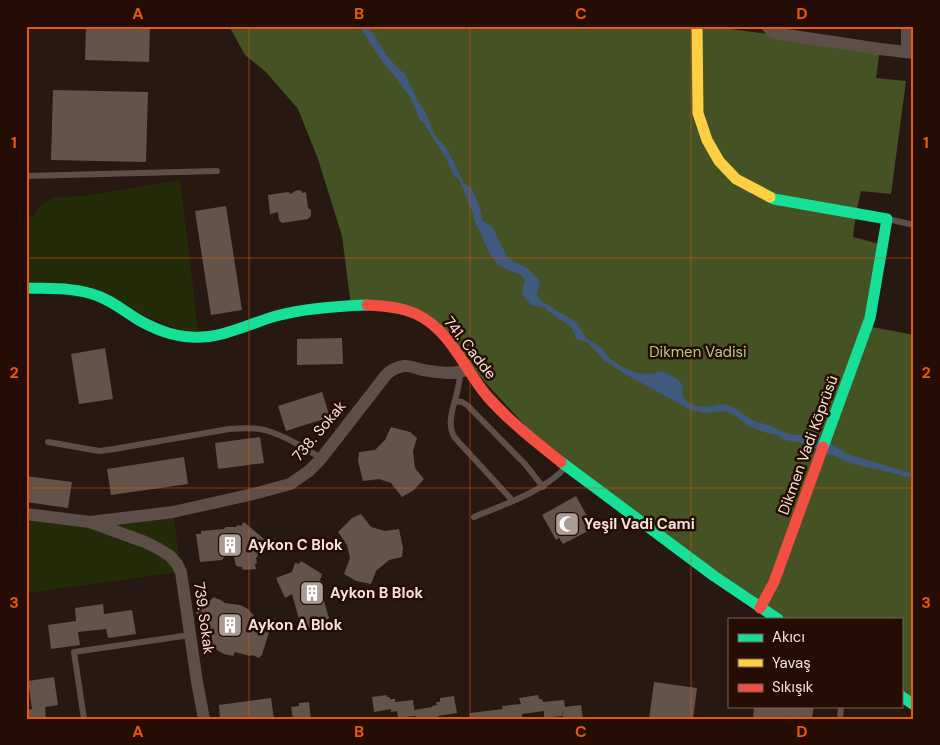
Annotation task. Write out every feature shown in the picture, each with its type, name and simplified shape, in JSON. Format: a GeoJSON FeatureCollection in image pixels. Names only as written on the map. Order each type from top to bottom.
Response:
{"type":"FeatureCollection","features":[{"type":"Feature","properties":{"kind":"street"},"geometry":{"type":"LineString","coordinates":[[698,26],[698,113],[707,140],[719,161],[736,179],[774,199],[887,219]]}},
{"type":"Feature","properties":{"kind":"street"},"geometry":{"type":"LineString","coordinates":[[767,26],[772,32],[780,34],[910,52],[907,26]]}},
{"type":"Feature","properties":{"kind":"street","name":"Dikmen Vadi Köprüsü"},"geometry":{"type":"LineString","coordinates":[[760,608],[774,582],[870,318],[887,219]]}},
{"type":"Feature","properties":{"kind":"street","name":"741. Cadde"},"geometry":{"type":"LineString","coordinates":[[26,288],[64,288],[82,291],[115,304],[148,326],[186,338],[223,335],[297,311],[324,308],[394,306],[418,314],[436,326],[449,340],[464,369],[470,372],[510,419],[554,457],[776,618]]}},
{"type":"Feature","properties":{"kind":"street","name":"741. Cadde"},"geometry":{"type":"LineString","coordinates":[[26,293],[41,289]]}},
{"type":"Feature","properties":{"kind":"street","name":"738. Sokak"},"geometry":{"type":"LineString","coordinates":[[90,522],[173,512],[290,484],[309,471],[321,458],[390,371],[402,366],[435,372],[464,369]]}},
{"type":"Feature","properties":{"kind":"street","name":"739. Sokak"},"geometry":{"type":"LineString","coordinates":[[26,514],[90,522],[145,542],[170,556],[177,564],[181,572],[204,719]]}},
{"type":"Feature","properties":{"kind":"street"},"geometry":{"type":"LineString","coordinates":[[902,697],[914,705]]}},
{"type":"Feature","properties":{"kind":"lane"},"geometry":{"type":"LineString","coordinates":[[26,176],[218,171]]}},
{"type":"Feature","properties":{"kind":"lane"},"geometry":{"type":"LineString","coordinates":[[887,219],[914,225]]}},
{"type":"Feature","properties":{"kind":"lane"},"geometry":{"type":"LineString","coordinates":[[464,369],[450,422],[451,433],[512,500]]}},
{"type":"Feature","properties":{"kind":"lane"},"geometry":{"type":"LineString","coordinates":[[455,401],[467,405],[525,464],[543,487]]}},
{"type":"Feature","properties":{"kind":"lane"},"geometry":{"type":"LineString","coordinates":[[48,442],[99,451],[229,429],[246,428],[264,430],[292,441],[321,458]]}},
{"type":"Feature","properties":{"kind":"lane"},"geometry":{"type":"LineString","coordinates":[[474,517],[543,487],[556,478],[567,466]]}},
{"type":"Feature","properties":{"kind":"lane"},"geometry":{"type":"LineString","coordinates":[[84,719],[74,652],[190,635]]}},
{"type":"Feature","properties":{"kind":"green space","name":"Dikmen Vadisi"},"geometry":{"type":"Polygon","coordinates":[[[229,26],[708,26],[880,49],[876,78],[906,81],[891,194],[861,191],[853,237],[883,245],[867,326],[914,335],[914,705],[902,697],[902,618],[777,618],[554,457],[427,319],[351,306],[342,236],[318,159],[298,109],[266,72],[245,55],[229,26]]]}},
{"type":"Feature","properties":{"kind":"green space"},"geometry":{"type":"Polygon","coordinates":[[[180,180],[199,337],[115,304],[26,288],[26,216],[33,217],[40,205],[56,197],[85,196],[180,180]]]}},
{"type":"Feature","properties":{"kind":"green space"},"geometry":{"type":"Polygon","coordinates":[[[173,512],[181,572],[26,593],[26,514],[90,522],[173,512]]]}},
{"type":"Feature","properties":{"kind":"water"},"geometry":{"type":"Polygon","coordinates":[[[359,26],[368,26],[388,57],[405,74],[426,113],[435,136],[446,147],[464,183],[472,189],[480,208],[482,220],[493,228],[506,255],[527,268],[540,281],[537,295],[540,300],[576,322],[587,339],[602,348],[610,359],[626,369],[637,373],[651,374],[662,371],[676,378],[683,385],[682,393],[685,400],[692,405],[706,407],[722,404],[731,406],[754,421],[769,425],[788,434],[815,437],[847,454],[914,474],[914,479],[847,462],[829,455],[818,448],[811,448],[808,444],[785,440],[777,435],[748,426],[728,412],[707,413],[691,410],[625,374],[604,360],[588,343],[581,340],[578,341],[571,327],[566,323],[545,308],[531,305],[522,294],[525,280],[521,275],[498,265],[491,256],[476,225],[459,179],[454,176],[447,160],[420,120],[410,97],[384,64],[359,26]]]}},
{"type":"Feature","properties":{"kind":"building"},"geometry":{"type":"Polygon","coordinates":[[[86,26],[150,26],[149,62],[85,60],[86,26]]]}},
{"type":"Feature","properties":{"kind":"building"},"geometry":{"type":"Polygon","coordinates":[[[53,90],[148,92],[146,162],[51,160],[53,90]]]}},
{"type":"Feature","properties":{"kind":"building"},"geometry":{"type":"Polygon","coordinates":[[[300,190],[303,193],[306,192],[308,208],[311,210],[311,216],[308,219],[282,223],[279,220],[278,212],[270,214],[268,195],[288,192],[291,194],[300,190]]]}},
{"type":"Feature","properties":{"kind":"building"},"geometry":{"type":"Polygon","coordinates":[[[226,206],[242,310],[211,315],[195,211],[226,206]]]}},
{"type":"Feature","properties":{"kind":"building"},"geometry":{"type":"Polygon","coordinates":[[[342,338],[343,364],[297,365],[297,339],[342,338]]]}},
{"type":"Feature","properties":{"kind":"building"},"geometry":{"type":"Polygon","coordinates":[[[105,348],[113,399],[79,404],[71,354],[105,348]]]}},
{"type":"Feature","properties":{"kind":"building"},"geometry":{"type":"Polygon","coordinates":[[[322,392],[330,417],[286,431],[278,406],[322,392]]]}},
{"type":"Feature","properties":{"kind":"building"},"geometry":{"type":"Polygon","coordinates":[[[391,427],[410,432],[417,438],[413,451],[415,468],[424,479],[414,490],[402,497],[391,483],[379,479],[363,481],[358,461],[359,452],[375,450],[385,440],[391,427]]]}},
{"type":"Feature","properties":{"kind":"building"},"geometry":{"type":"Polygon","coordinates":[[[260,437],[264,463],[218,469],[215,443],[260,437]]]}},
{"type":"Feature","properties":{"kind":"building"},"geometry":{"type":"Polygon","coordinates":[[[184,457],[188,484],[111,495],[107,469],[184,457]]]}},
{"type":"Feature","properties":{"kind":"building"},"geometry":{"type":"Polygon","coordinates":[[[26,476],[72,482],[68,508],[26,502],[26,476]]]}},
{"type":"Feature","properties":{"kind":"building","name":"Yeşil Vadi Cami"},"geometry":{"type":"Polygon","coordinates":[[[576,496],[587,516],[583,519],[590,530],[563,544],[559,538],[556,540],[542,515],[576,496]]]}},
{"type":"Feature","properties":{"kind":"building"},"geometry":{"type":"Polygon","coordinates":[[[361,514],[371,527],[385,531],[399,529],[403,548],[402,557],[389,560],[376,571],[371,584],[356,581],[344,574],[350,558],[347,545],[338,532],[352,518],[361,514]]]}},
{"type":"Feature","properties":{"kind":"building","name":"Aykon C Blok"},"geometry":{"type":"Polygon","coordinates":[[[244,522],[264,539],[261,543],[265,547],[256,558],[256,569],[243,570],[242,567],[236,566],[232,547],[222,560],[200,562],[196,534],[201,534],[201,531],[241,526],[244,522]]]}},
{"type":"Feature","properties":{"kind":"building","name":"Aykon B Blok"},"geometry":{"type":"Polygon","coordinates":[[[301,561],[322,574],[320,580],[329,618],[325,620],[327,625],[302,630],[292,594],[285,598],[276,578],[292,572],[295,563],[299,564],[301,561]]]}},
{"type":"Feature","properties":{"kind":"building","name":"Aykon A Blok"},"geometry":{"type":"Polygon","coordinates":[[[214,597],[225,603],[240,605],[248,609],[254,616],[248,622],[265,627],[264,630],[269,632],[262,655],[259,658],[235,652],[233,656],[224,654],[211,645],[208,638],[212,634],[199,623],[196,612],[214,597]]]}},
{"type":"Feature","properties":{"kind":"building"},"geometry":{"type":"Polygon","coordinates":[[[103,604],[104,614],[132,610],[136,634],[108,638],[106,629],[78,632],[80,645],[51,649],[48,625],[76,621],[75,608],[103,604]]]}},
{"type":"Feature","properties":{"kind":"building"},"geometry":{"type":"Polygon","coordinates":[[[54,677],[58,705],[45,707],[46,719],[26,719],[26,710],[32,709],[28,681],[54,677]]]}},
{"type":"Feature","properties":{"kind":"building"},"geometry":{"type":"Polygon","coordinates":[[[654,682],[697,688],[693,719],[649,719],[654,682]]]}},
{"type":"Feature","properties":{"kind":"building"},"geometry":{"type":"Polygon","coordinates":[[[387,695],[390,699],[395,699],[395,702],[413,700],[415,716],[398,718],[397,711],[391,712],[391,709],[374,712],[372,697],[387,695]]]}},
{"type":"Feature","properties":{"kind":"building"},"geometry":{"type":"Polygon","coordinates":[[[538,695],[539,699],[542,699],[543,702],[564,700],[565,707],[581,705],[583,719],[563,719],[562,709],[562,716],[544,718],[544,711],[522,714],[522,719],[470,719],[470,713],[503,709],[502,706],[521,704],[519,698],[538,695]]]}},
{"type":"Feature","properties":{"kind":"building"},"geometry":{"type":"Polygon","coordinates":[[[454,696],[457,713],[434,717],[434,719],[416,719],[414,710],[432,707],[437,705],[436,702],[440,702],[440,698],[454,696]]]}},
{"type":"Feature","properties":{"kind":"building"},"geometry":{"type":"Polygon","coordinates":[[[271,698],[274,719],[220,719],[219,705],[271,698]]]}},
{"type":"Feature","properties":{"kind":"building"},"geometry":{"type":"Polygon","coordinates":[[[309,702],[311,719],[293,719],[291,707],[299,706],[299,703],[309,702]]]}},
{"type":"Feature","properties":{"kind":"building"},"geometry":{"type":"Polygon","coordinates":[[[754,708],[814,708],[812,719],[753,718],[754,708]]]}},
{"type":"Feature","properties":{"kind":"traffic: fast"},"geometry":{"type":"LineString","coordinates":[[770,197],[887,219],[870,318],[823,447]]}},
{"type":"Feature","properties":{"kind":"traffic: fast"},"geometry":{"type":"LineString","coordinates":[[26,288],[62,289],[89,293],[108,301],[157,329],[170,334],[191,337],[213,336],[276,316],[299,311],[367,305]]}},
{"type":"Feature","properties":{"kind":"traffic: fast"},"geometry":{"type":"LineString","coordinates":[[561,462],[714,576],[777,618]]}},
{"type":"Feature","properties":{"kind":"traffic: fast"},"geometry":{"type":"LineString","coordinates":[[902,697],[914,705]]}},
{"type":"Feature","properties":{"kind":"traffic: slow"},"geometry":{"type":"LineString","coordinates":[[697,26],[698,113],[707,140],[719,161],[736,179],[770,197]]}},
{"type":"Feature","properties":{"kind":"traffic: jam"},"geometry":{"type":"LineString","coordinates":[[367,305],[405,310],[420,316],[432,324],[443,334],[495,405],[561,462]]}},
{"type":"Feature","properties":{"kind":"traffic: jam"},"geometry":{"type":"LineString","coordinates":[[760,608],[774,582],[823,447]]}},
{"type":"Feature","properties":{"kind":"place","name":"Yeşil Vadi Cami"},"geometry":{"type":"Point","coordinates":[567,524]}},
{"type":"Feature","properties":{"kind":"place","name":"Aykon C Blok"},"geometry":{"type":"Point","coordinates":[230,545]}},
{"type":"Feature","properties":{"kind":"place","name":"Aykon B Blok"},"geometry":{"type":"Point","coordinates":[312,593]}},
{"type":"Feature","properties":{"kind":"place","name":"Aykon A Blok"},"geometry":{"type":"Point","coordinates":[230,625]}}]}
